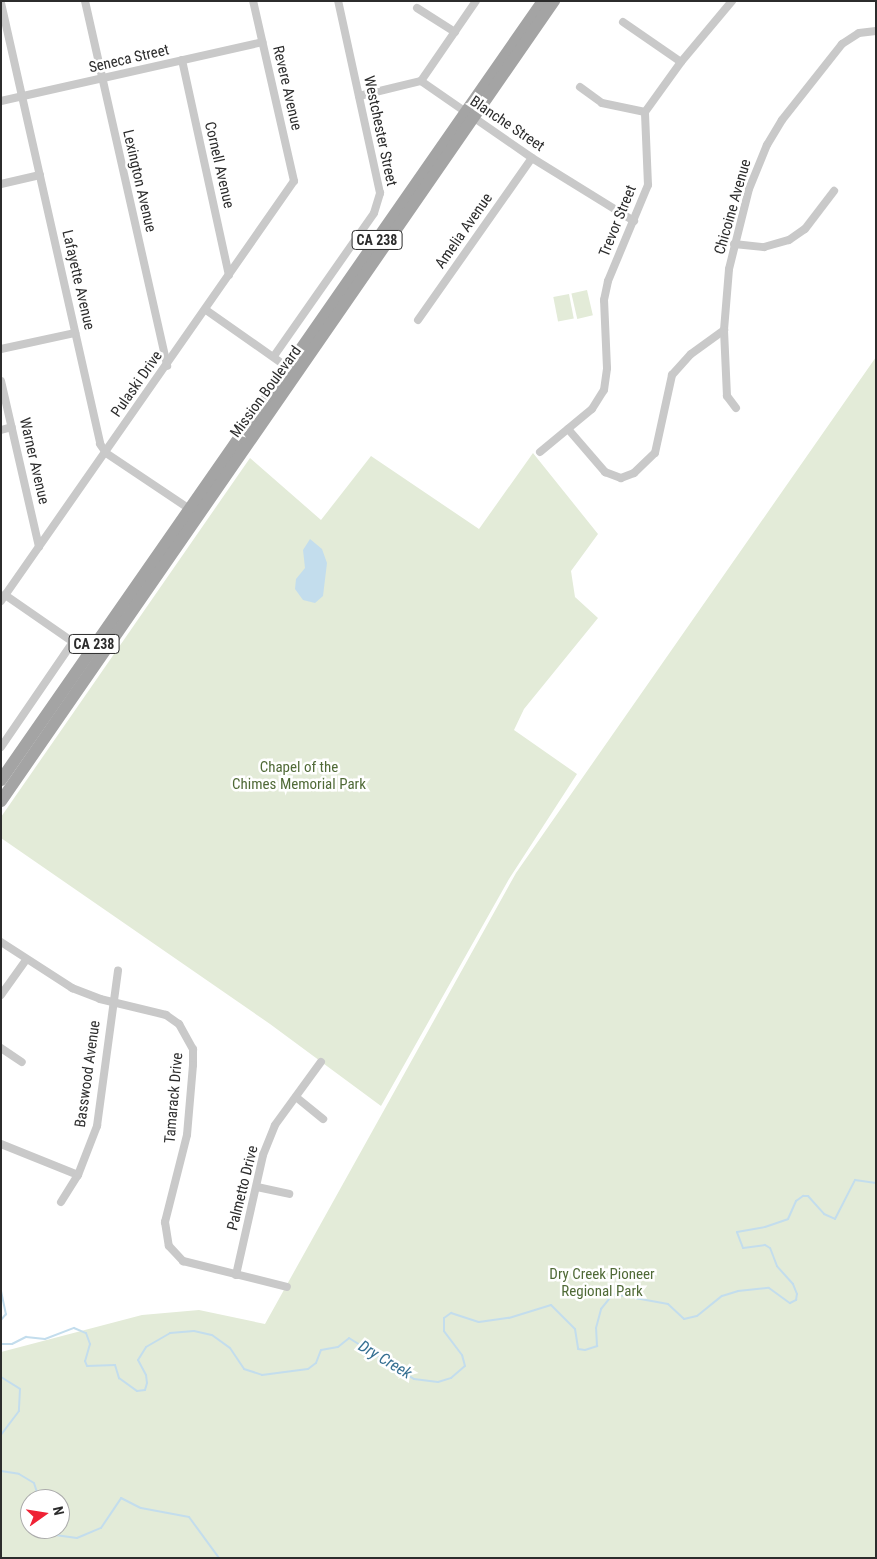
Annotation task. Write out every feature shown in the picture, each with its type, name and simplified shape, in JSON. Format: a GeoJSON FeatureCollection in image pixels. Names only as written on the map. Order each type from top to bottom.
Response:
{"type":"FeatureCollection","features":[{"type":"Feature","properties":{"kind":"main road","name":"Mission Boulevard"},"geometry":{"type":"LineString","coordinates":[[1,780],[193,511],[296,379],[470,115],[542,1]]}},
{"type":"Feature","properties":{"kind":"main road","name":"Mission Boulevard"},"geometry":{"type":"LineString","coordinates":[[1,801],[289,367],[554,1]]}},
{"type":"Feature","properties":{"kind":"street","name":"Lexington Avenue"},"geometry":{"type":"LineString","coordinates":[[85,1],[167,366]]}},
{"type":"Feature","properties":{"kind":"street","name":"Revere Avenue"},"geometry":{"type":"LineString","coordinates":[[253,1],[294,181]]}},
{"type":"Feature","properties":{"kind":"street","name":"Westchester Street"},"geometry":{"type":"LineString","coordinates":[[274,356],[378,204],[380,183],[338,1]]}},
{"type":"Feature","properties":{"kind":"street"},"geometry":{"type":"LineString","coordinates":[[359,96],[421,81],[476,1]]}},
{"type":"Feature","properties":{"kind":"street"},"geometry":{"type":"LineString","coordinates":[[580,87],[602,103],[645,112],[681,62],[732,1]]}},
{"type":"Feature","properties":{"kind":"street","name":"Lafayette Avenue"},"geometry":{"type":"LineString","coordinates":[[1,3],[100,444],[106,453]]}},
{"type":"Feature","properties":{"kind":"street"},"geometry":{"type":"LineString","coordinates":[[417,8],[455,32]]}},
{"type":"Feature","properties":{"kind":"street"},"geometry":{"type":"LineString","coordinates":[[623,22],[681,62]]}},
{"type":"Feature","properties":{"kind":"street","name":"Chicoine Avenue"},"geometry":{"type":"LineString","coordinates":[[736,408],[727,396],[724,330],[734,244],[749,189],[767,145],[782,120],[842,44],[859,33],[876,30]]}},
{"type":"Feature","properties":{"kind":"street","name":"Seneca Street"},"geometry":{"type":"LineString","coordinates":[[1,101],[262,42]]}},
{"type":"Feature","properties":{"kind":"street","name":"Cornell Avenue"},"geometry":{"type":"LineString","coordinates":[[182,60],[229,275]]}},
{"type":"Feature","properties":{"kind":"street","name":"Blanche Street"},"geometry":{"type":"LineString","coordinates":[[421,81],[532,158],[634,221]]}},
{"type":"Feature","properties":{"kind":"street","name":"Trevor Street"},"geometry":{"type":"LineString","coordinates":[[540,452],[592,409],[604,390],[607,368],[604,300],[608,281],[648,185],[645,112]]}},
{"type":"Feature","properties":{"kind":"street","name":"Amelia Avenue"},"geometry":{"type":"LineString","coordinates":[[418,320],[532,158]]}},
{"type":"Feature","properties":{"kind":"street"},"geometry":{"type":"LineString","coordinates":[[1,184],[40,175]]}},
{"type":"Feature","properties":{"kind":"street","name":"Pulaski Drive"},"geometry":{"type":"LineString","coordinates":[[3,598],[167,366],[294,181]]}},
{"type":"Feature","properties":{"kind":"street"},"geometry":{"type":"LineString","coordinates":[[734,244],[764,247],[788,240],[805,228],[834,191]]}},
{"type":"Feature","properties":{"kind":"street"},"geometry":{"type":"LineString","coordinates":[[206,310],[289,367],[296,379]]}},
{"type":"Feature","properties":{"kind":"street"},"geometry":{"type":"LineString","coordinates":[[568,429],[605,472],[621,478],[634,473],[655,453],[672,375],[691,354],[724,330]]}},
{"type":"Feature","properties":{"kind":"street"},"geometry":{"type":"LineString","coordinates":[[1,349],[76,333]]}},
{"type":"Feature","properties":{"kind":"street","name":"Warner Avenue"},"geometry":{"type":"LineString","coordinates":[[1,381],[40,547]]}},
{"type":"Feature","properties":{"kind":"street"},"geometry":{"type":"LineString","coordinates":[[1,430],[12,428]]}},
{"type":"Feature","properties":{"kind":"street"},"geometry":{"type":"LineString","coordinates":[[106,453],[193,511]]}},
{"type":"Feature","properties":{"kind":"street"},"geometry":{"type":"LineString","coordinates":[[1,747],[73,642],[3,598]]}},
{"type":"Feature","properties":{"kind":"street","name":"Tamarack Drive"},"geometry":{"type":"LineString","coordinates":[[1,942],[26,960],[72,988],[112,1002],[166,1015],[188,1034],[193,1049],[193,1065],[187,1135],[164,1232],[169,1246],[183,1261],[287,1287]]}},
{"type":"Feature","properties":{"kind":"street"},"geometry":{"type":"LineString","coordinates":[[1,995],[26,960]]}},
{"type":"Feature","properties":{"kind":"street","name":"Basswood Avenue"},"geometry":{"type":"LineString","coordinates":[[61,1202],[78,1174],[97,1126],[112,1002],[118,970]]}},
{"type":"Feature","properties":{"kind":"street"},"geometry":{"type":"LineString","coordinates":[[1,1048],[22,1062]]}},
{"type":"Feature","properties":{"kind":"street","name":"Palmetto Drive"},"geometry":{"type":"LineString","coordinates":[[236,1275],[263,1155],[276,1125],[321,1062]]}},
{"type":"Feature","properties":{"kind":"street"},"geometry":{"type":"LineString","coordinates":[[296,1097],[323,1119]]}},
{"type":"Feature","properties":{"kind":"street"},"geometry":{"type":"LineString","coordinates":[[1,1144],[78,1174]]}},
{"type":"Feature","properties":{"kind":"street"},"geometry":{"type":"LineString","coordinates":[[257,1187],[289,1194]]}},
{"type":"Feature","properties":{"kind":"green space"},"geometry":{"type":"Polygon","coordinates":[[[587,290],[593,315],[577,319],[571,294],[587,290]]]}},
{"type":"Feature","properties":{"kind":"green space"},"geometry":{"type":"Polygon","coordinates":[[[569,294],[574,319],[558,322],[553,297],[569,294]]]}},
{"type":"Feature","properties":{"kind":"green space","name":"Dry Creek Pioneer Regional Park"},"geometry":{"type":"Polygon","coordinates":[[[876,357],[876,1558],[1,1558],[1,1352],[142,1315],[199,1310],[265,1324],[516,873],[876,357]]]}},
{"type":"Feature","properties":{"kind":"green space","name":"Chapel of the Chimes Memorial Park"},"geometry":{"type":"Polygon","coordinates":[[[533,453],[598,534],[571,571],[575,597],[598,618],[524,709],[514,730],[577,774],[509,879],[381,1106],[270,1024],[1,838],[1,817],[250,458],[321,520],[371,456],[479,529],[533,453]]]}},
{"type":"Feature","properties":{"kind":"water"},"geometry":{"type":"Polygon","coordinates":[[[310,539],[322,549],[327,563],[323,596],[315,603],[303,600],[295,589],[296,579],[305,568],[303,550],[310,539]]]}},
{"type":"Feature","properties":{"kind":"waterway","name":"Dry Creek"},"geometry":{"type":"LineString","coordinates":[[1,1344],[12,1344],[26,1337],[45,1339],[74,1328],[86,1333],[90,1344],[85,1361],[87,1366],[115,1365],[119,1378],[137,1391],[145,1390],[147,1383],[146,1375],[138,1360],[146,1347],[170,1333],[194,1331],[212,1335],[230,1348],[244,1369],[262,1375],[308,1369],[316,1363],[321,1350],[338,1347],[349,1338],[414,1379],[438,1382],[451,1378],[465,1366],[462,1355],[444,1331],[444,1318],[451,1313],[479,1322],[509,1318],[551,1305],[575,1329],[578,1349],[585,1350],[597,1346],[596,1328],[601,1309],[613,1294],[668,1304],[684,1319],[697,1316],[722,1296],[738,1291],[769,1288],[790,1303],[796,1300],[797,1294],[793,1284],[777,1266],[770,1248],[765,1245],[743,1248],[737,1232],[765,1227],[788,1219],[796,1201],[803,1196],[808,1196],[824,1214],[835,1219],[855,1180],[876,1183]]}},
{"type":"Feature","properties":{"kind":"waterway","name":"Dry Creek"},"geometry":{"type":"LineString","coordinates":[[1,1291],[6,1314],[1,1320]]}},
{"type":"Feature","properties":{"kind":"waterway"},"geometry":{"type":"LineString","coordinates":[[1,1377],[20,1389],[19,1411],[1,1435]]}},
{"type":"Feature","properties":{"kind":"waterway"},"geometry":{"type":"LineString","coordinates":[[1,1471],[19,1474],[34,1483],[36,1489]]}},
{"type":"Feature","properties":{"kind":"waterway"},"geometry":{"type":"LineString","coordinates":[[70,1537],[77,1538],[101,1528],[121,1498],[141,1508],[189,1517],[219,1558]]}}]}
